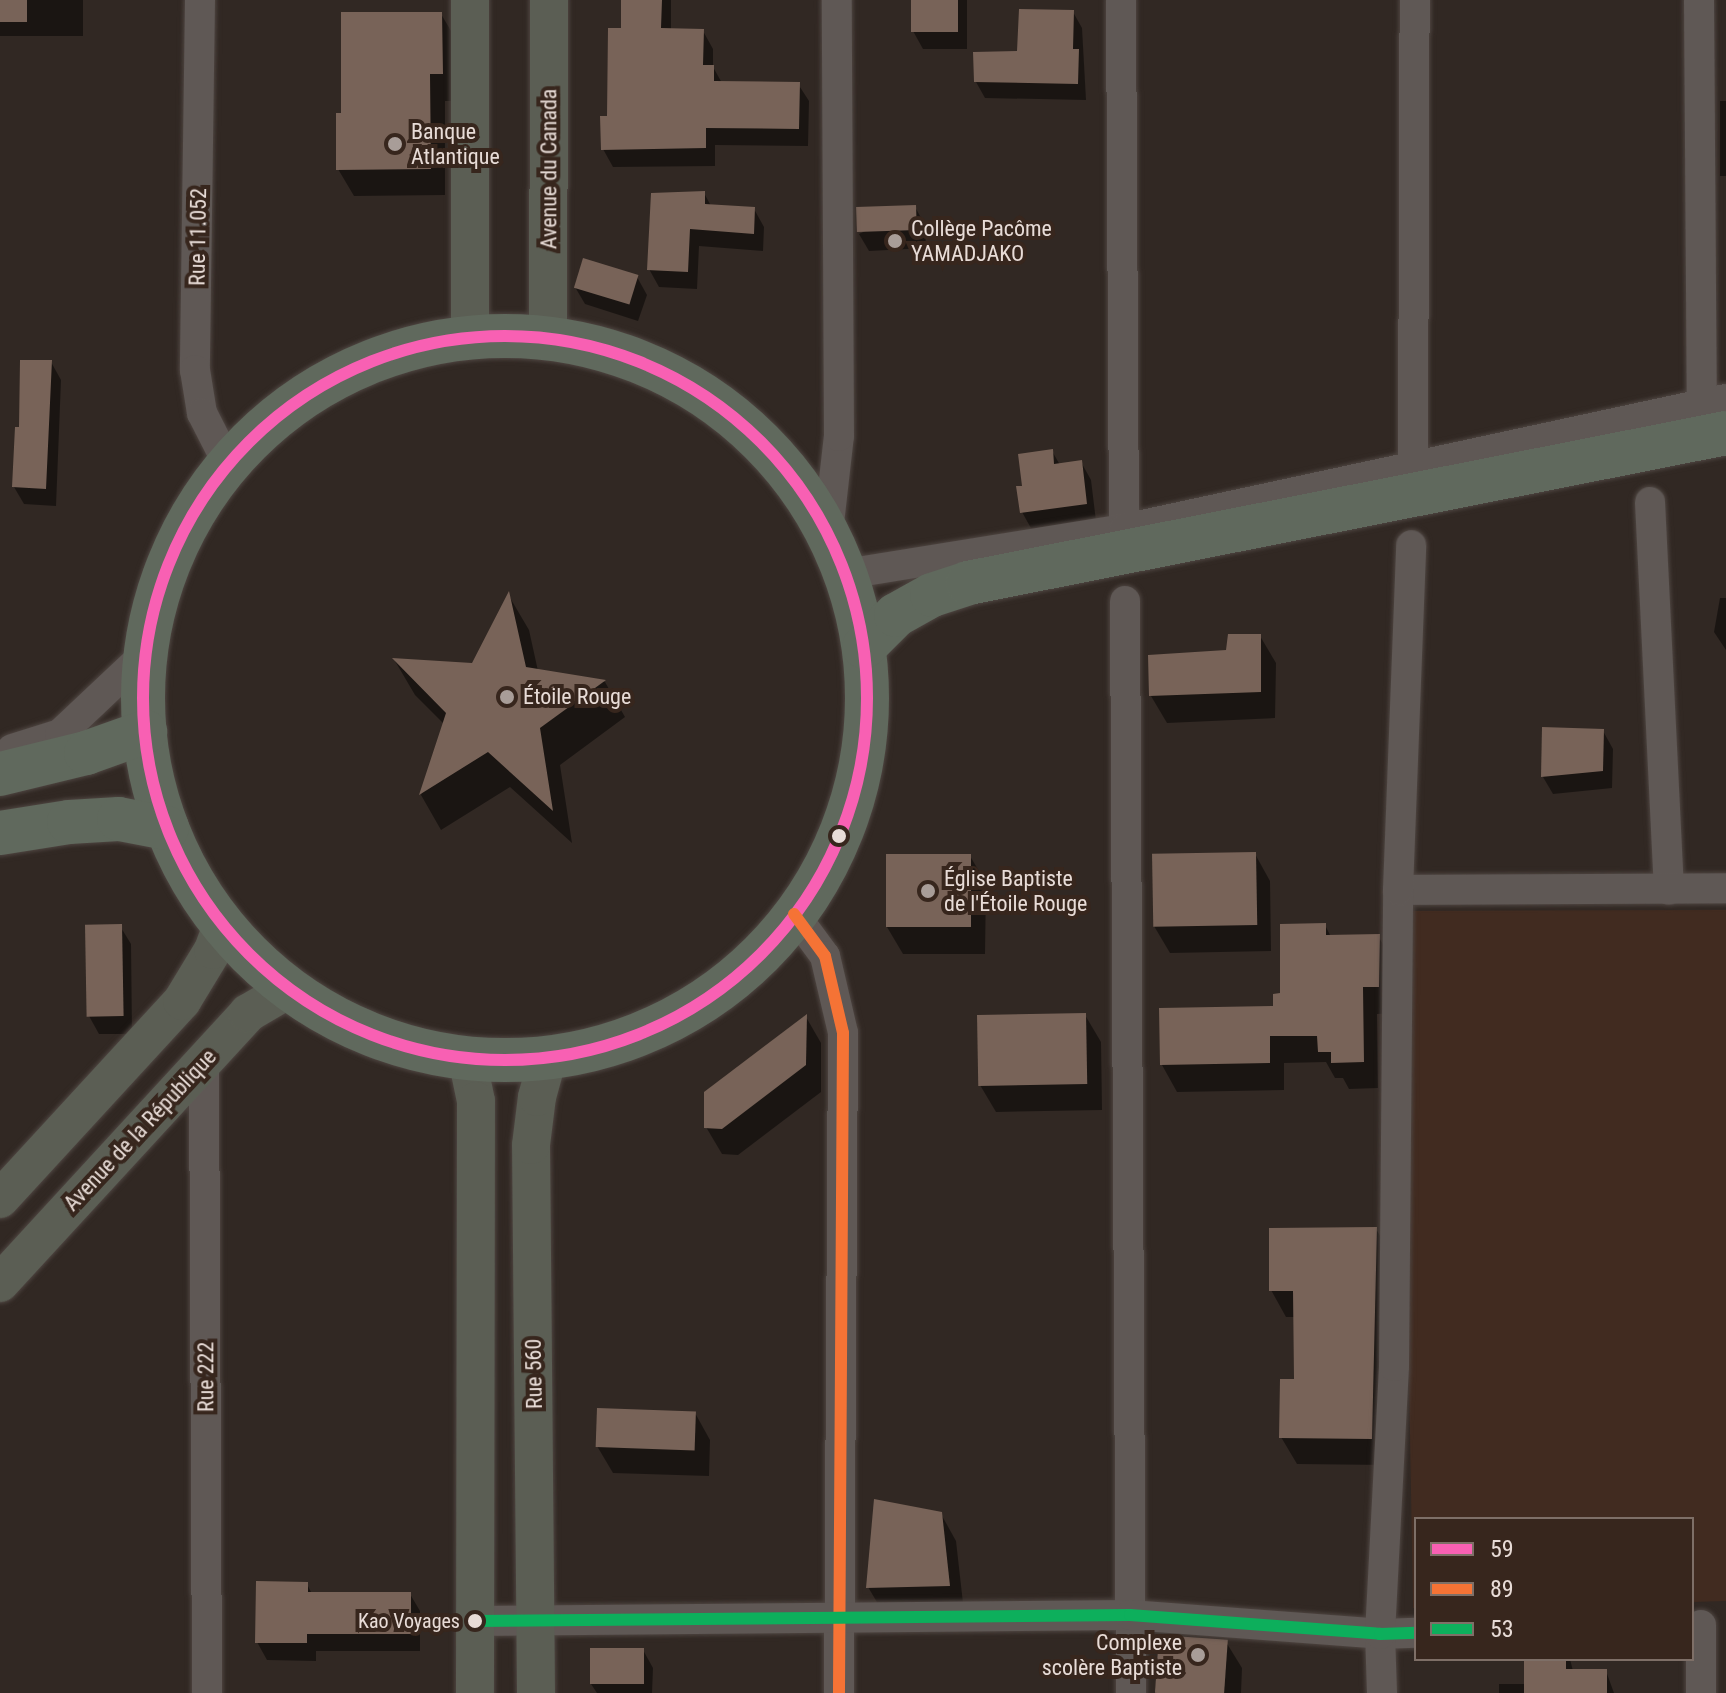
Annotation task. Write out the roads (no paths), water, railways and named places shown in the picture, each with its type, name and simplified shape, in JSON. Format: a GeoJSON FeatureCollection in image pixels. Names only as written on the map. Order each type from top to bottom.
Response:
{"type":"FeatureCollection","features":[{"type":"Feature","properties":{"kind":"highway"},"geometry":{"type":"LineString","coordinates":[[470,338],[548,338],[595,346],[640,361],[683,381],[722,406],[775,454],[804,491],[828,532],[846,574],[864,647],[866,725],[854,792],[830,856],[794,914],[739,973],[686,1010],[612,1043],[548,1057],[467,1058],[423,1051],[380,1038],[339,1020],[289,989],[222,925],[191,879],[167,828],[155,791],[145,732],[147,652],[157,602],[175,554],[199,508],[229,466],[279,417],[337,379],[402,352],[470,338]]}},
{"type":"Feature","properties":{"kind":"highway"},"geometry":{"type":"LineString","coordinates":[[864,647],[896,615],[932,595],[968,583],[1718,412]]}},
{"type":"Feature","properties":{"kind":"highway"},"geometry":{"type":"LineString","coordinates":[[0,774],[86,753],[145,732]]}},
{"type":"Feature","properties":{"kind":"highway"},"geometry":{"type":"LineString","coordinates":[[0,833],[69,822],[119,819],[167,828]]}},
{"type":"Feature","properties":{"kind":"main road"},"geometry":{"type":"LineString","coordinates":[[470,0],[470,338]]}},
{"type":"Feature","properties":{"kind":"main road","name":"Avenue du Canada"},"geometry":{"type":"LineString","coordinates":[[548,338],[549,0]]}},
{"type":"Feature","properties":{"kind":"main road"},"geometry":{"type":"LineString","coordinates":[[0,1199],[182,1001],[213,950],[222,925]]}},
{"type":"Feature","properties":{"kind":"main road","name":"Avenue de la République"},"geometry":{"type":"LineString","coordinates":[[0,1283],[248,1013],[289,989]]}},
{"type":"Feature","properties":{"kind":"main road","name":"Rue 560"},"geometry":{"type":"LineString","coordinates":[[536,1693],[531,1145],[537,1097],[548,1057]]}},
{"type":"Feature","properties":{"kind":"main road"},"geometry":{"type":"LineString","coordinates":[[467,1058],[476,1101],[475,1693]]}},
{"type":"Feature","properties":{"kind":"street","name":"Rue 11.052"},"geometry":{"type":"LineString","coordinates":[[200,0],[195,370],[202,413],[229,466]]}},
{"type":"Feature","properties":{"kind":"street"},"geometry":{"type":"LineString","coordinates":[[828,532],[839,436],[837,0]]}},
{"type":"Feature","properties":{"kind":"street"},"geometry":{"type":"LineString","coordinates":[[1121,0],[1124,529]]}},
{"type":"Feature","properties":{"kind":"street"},"geometry":{"type":"LineString","coordinates":[[1413,469],[1415,0]]}},
{"type":"Feature","properties":{"kind":"street"},"geometry":{"type":"LineString","coordinates":[[846,574],[1124,529],[1413,469],[1718,412],[1699,0]]}},
{"type":"Feature","properties":{"kind":"street"},"geometry":{"type":"LineString","coordinates":[[1650,502],[1669,890]]}},
{"type":"Feature","properties":{"kind":"street"},"geometry":{"type":"LineString","coordinates":[[1382,1693],[1380,1634],[1394,1366],[1398,890],[1411,545]]}},
{"type":"Feature","properties":{"kind":"street"},"geometry":{"type":"LineString","coordinates":[[1125,601],[1131,1693]]}},
{"type":"Feature","properties":{"kind":"street"},"geometry":{"type":"LineString","coordinates":[[0,752],[45,742],[60,734],[147,652]]}},
{"type":"Feature","properties":{"kind":"street"},"geometry":{"type":"LineString","coordinates":[[1398,890],[1726,888]]}},
{"type":"Feature","properties":{"kind":"street"},"geometry":{"type":"LineString","coordinates":[[794,914],[825,956],[843,1033],[839,1693]]}},
{"type":"Feature","properties":{"kind":"street","name":"Rue 222"},"geometry":{"type":"LineString","coordinates":[[204,1062],[207,1693]]}},
{"type":"Feature","properties":{"kind":"street"},"geometry":{"type":"LineString","coordinates":[[475,1621],[1130,1615],[1380,1634],[1414,1633]]}},
{"type":"Feature","properties":{"kind":"street"},"geometry":{"type":"LineString","coordinates":[[1701,1693],[1706,1625]]}},
{"type":"Feature","properties":{"kind":"place","name":"Banque Atlantique"},"geometry":{"type":"Point","coordinates":[395,144]}},
{"type":"Feature","properties":{"kind":"place","name":"Collège Pacôme YAMADJAKO"},"geometry":{"type":"Point","coordinates":[895,241]}},
{"type":"Feature","properties":{"kind":"place","name":"Étoile Rouge"},"geometry":{"type":"Point","coordinates":[507,697]}},
{"type":"Feature","properties":{"kind":"place","name":"Église Baptiste de l'Étoile Rouge"},"geometry":{"type":"Point","coordinates":[928,891]}},
{"type":"Feature","properties":{"kind":"place","name":"Kao Voyages"},"geometry":{"type":"Point","coordinates":[475,1621]}},
{"type":"Feature","properties":{"kind":"place","name":"Complexe scolère Baptiste"},"geometry":{"type":"Point","coordinates":[1198,1655]}}]}
